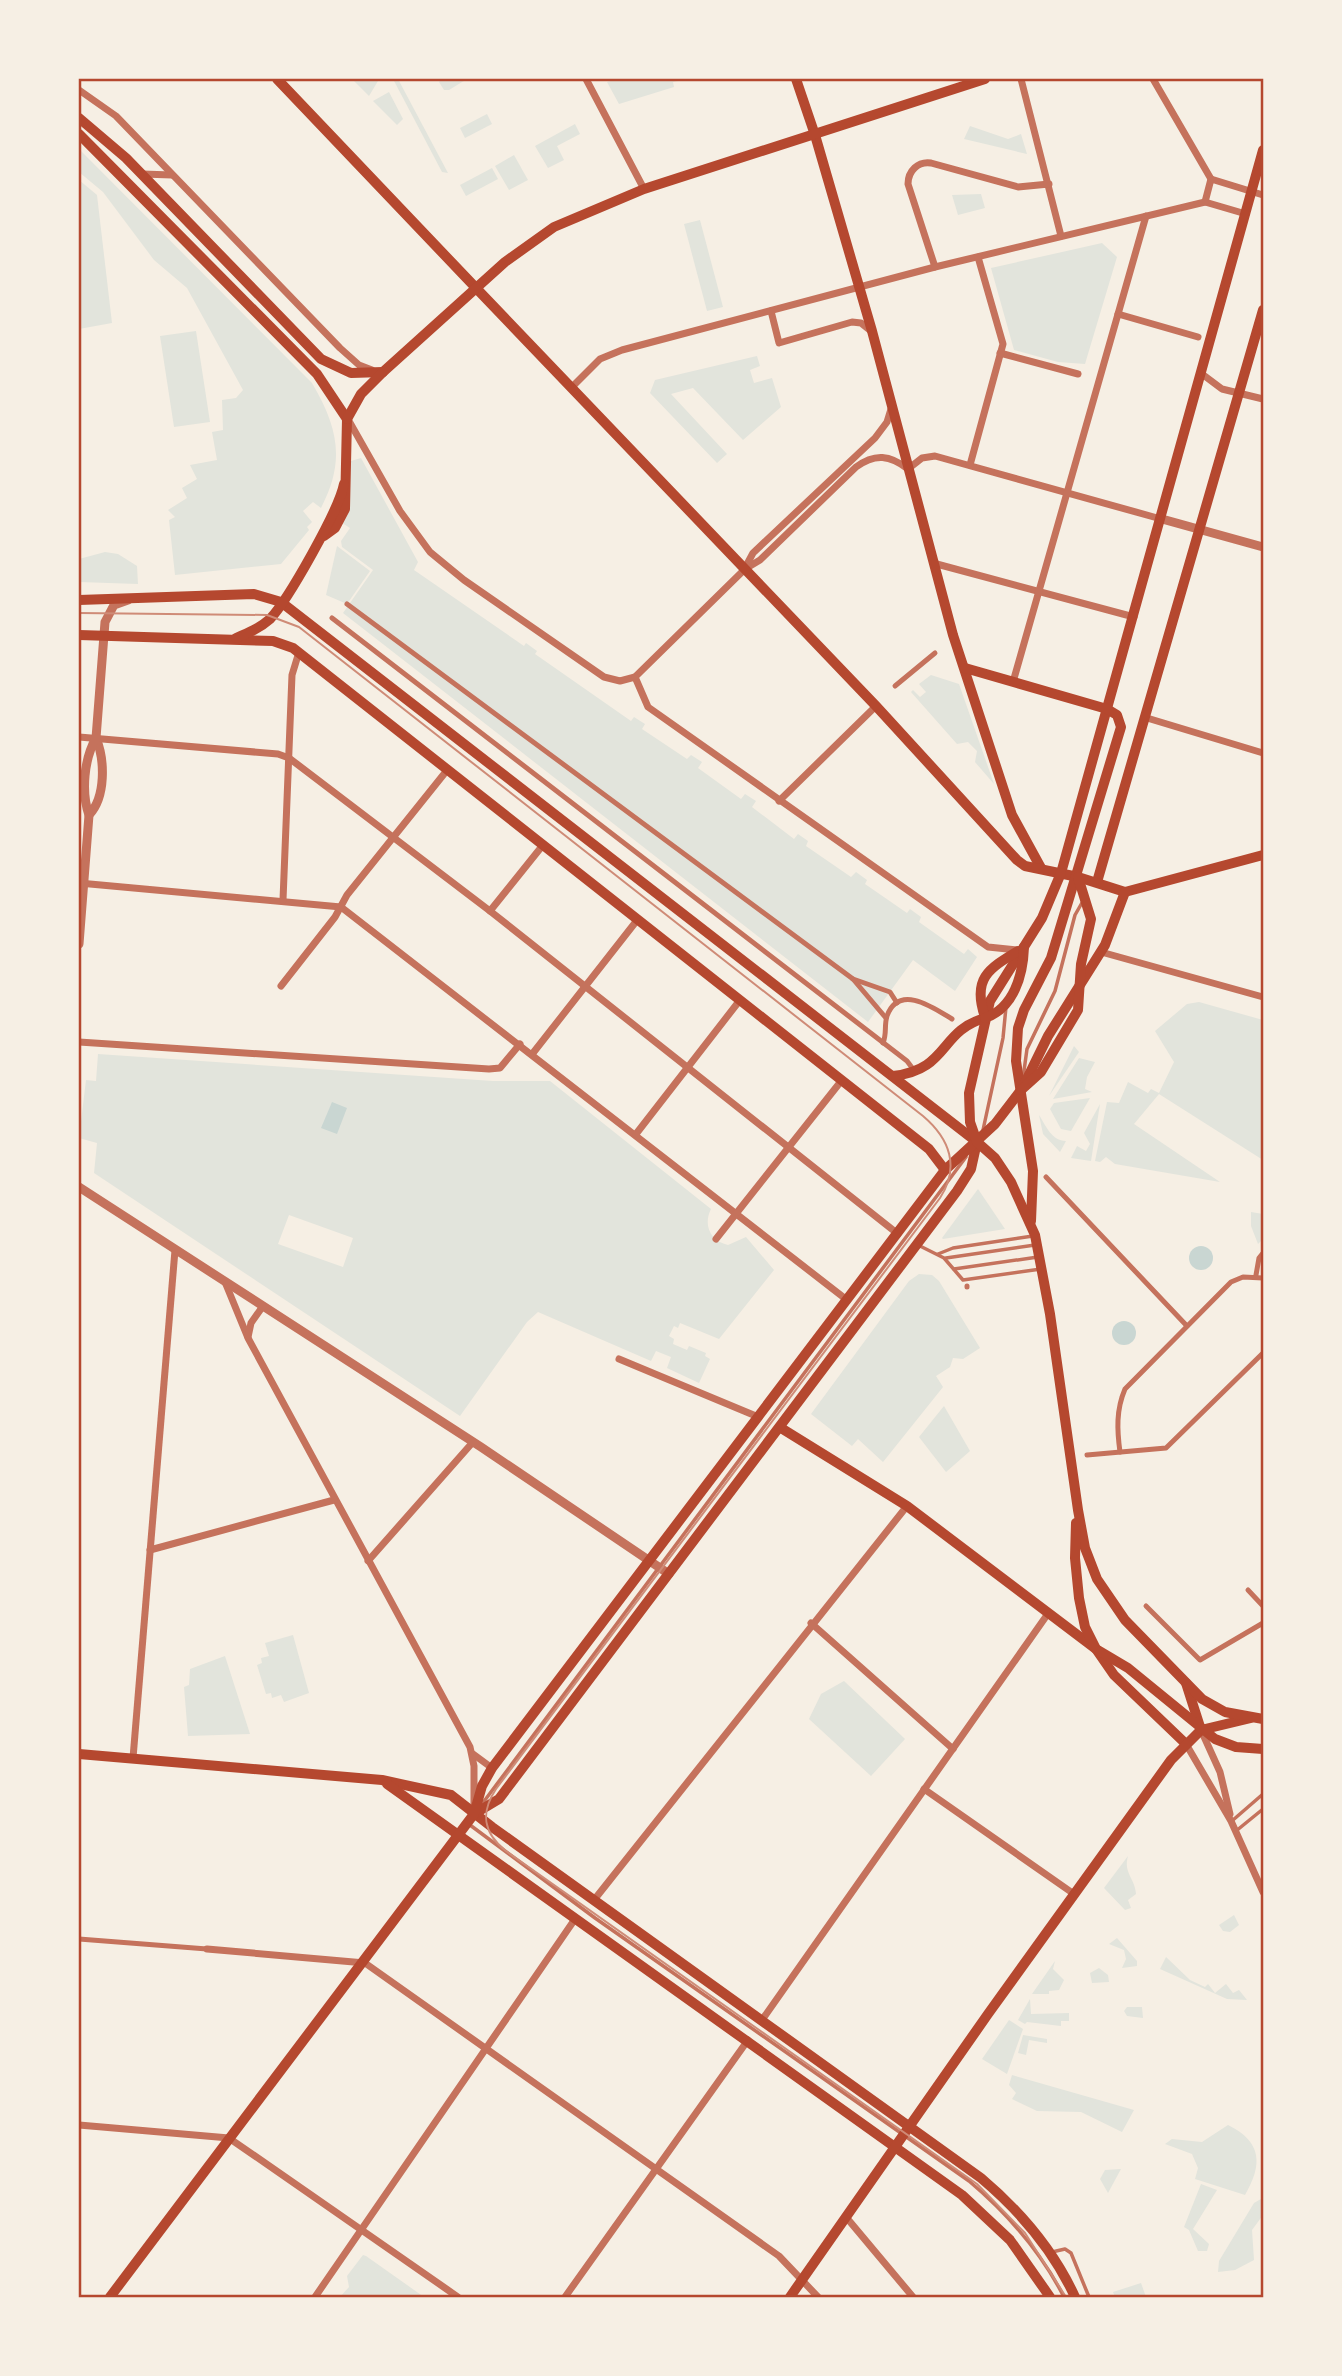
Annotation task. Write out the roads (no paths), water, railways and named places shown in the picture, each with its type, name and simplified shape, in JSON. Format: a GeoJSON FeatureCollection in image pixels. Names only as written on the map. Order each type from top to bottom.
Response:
{"type":"FeatureCollection","features":[{"type":"Feature","properties":{"kind":"main road"},"geometry":{"type":"LineString","coordinates":[[277,79],[876,706],[1025,866],[1078,877],[1125,892],[1263,855]]}},
{"type":"Feature","properties":{"kind":"main road"},"geometry":{"type":"LineString","coordinates":[[796,79],[860,289],[933,563],[965,668],[1012,815],[1041,868]]}},
{"type":"Feature","properties":{"kind":"main road"},"geometry":{"type":"LineString","coordinates":[[234,640],[267,621],[321,538],[344,484],[347,419],[361,394],[476,288],[554,227],[644,189],[985,79]]}},
{"type":"Feature","properties":{"kind":"main road"},"geometry":{"type":"LineString","coordinates":[[79,118],[111,143],[321,359],[351,373],[383,372]]}},
{"type":"Feature","properties":{"kind":"main road"},"geometry":{"type":"LineString","coordinates":[[79,134],[312,369],[347,419]]}},
{"type":"Feature","properties":{"kind":"main road"},"geometry":{"type":"LineString","coordinates":[[471,1818],[499,1800],[964,1182],[973,1162],[977,1142],[970,1122],[968,1101],[985,1018],[999,984],[1046,911],[1061,873],[1246,214],[1258,193],[1263,150]]}},
{"type":"Feature","properties":{"kind":"main road"},"geometry":{"type":"LineString","coordinates":[[1086,897],[1097,882],[1108,848],[1263,310]]}},
{"type":"Feature","properties":{"kind":"main road"},"geometry":{"type":"LineString","coordinates":[[79,600],[259,594],[281,602],[977,1142],[1008,1176],[1034,1235],[1042,1263],[1078,1510],[1087,1556],[1105,1593],[1125,1620],[1186,1682],[1216,1708],[1263,1719]]}},
{"type":"Feature","properties":{"kind":"main road"},"geometry":{"type":"LineString","coordinates":[[79,635],[273,641],[299,652],[929,1149],[946,1175]]}},
{"type":"Feature","properties":{"kind":"main road"},"geometry":{"type":"LineString","coordinates":[[965,668],[1108,709],[1118,717],[1121,733],[1078,877],[1048,965],[1024,1010],[1018,1028],[1015,1055],[1033,1171],[1034,1235]]}},
{"type":"Feature","properties":{"kind":"main road"},"geometry":{"type":"LineString","coordinates":[[110,2297],[471,1818],[482,1786],[492,1768],[756,1416],[946,1175],[1021,1090],[1041,1072],[1074,1021],[1078,1010],[1079,987],[1091,919],[1078,877]]}},
{"type":"Feature","properties":{"kind":"main road"},"geometry":{"type":"LineString","coordinates":[[1021,1090],[1055,1023],[1101,952],[1125,892]]}},
{"type":"Feature","properties":{"kind":"main road"},"geometry":{"type":"LineString","coordinates":[[893,1076],[922,1070],[964,1027],[985,1018],[1008,1001],[1020,977],[1024,947]]}},
{"type":"Feature","properties":{"kind":"main road"},"geometry":{"type":"LineString","coordinates":[[985,1018],[980,995],[985,975],[993,966],[1024,947]]}},
{"type":"Feature","properties":{"kind":"main road"},"geometry":{"type":"LineString","coordinates":[[781,1428],[906,1506],[1047,1615],[1128,1668],[1201,1730],[1226,1744],[1263,1749]]}},
{"type":"Feature","properties":{"kind":"main road"},"geometry":{"type":"LineString","coordinates":[[1078,1510],[1075,1558],[1085,1628],[1114,1675],[1186,1744]]}},
{"type":"Feature","properties":{"kind":"main road"},"geometry":{"type":"LineString","coordinates":[[1186,1682],[1201,1730]]}},
{"type":"Feature","properties":{"kind":"main road"},"geometry":{"type":"LineString","coordinates":[[790,2297],[1074,1894],[1186,1744],[1201,1730],[1251,1718]]}},
{"type":"Feature","properties":{"kind":"main road"},"geometry":{"type":"LineString","coordinates":[[79,1754],[382,1780],[446,1793],[461,1800],[471,1818],[594,1900],[762,2020],[906,2130],[989,2184],[1051,2253],[1075,2297]]}},
{"type":"Feature","properties":{"kind":"main road"},"geometry":{"type":"LineString","coordinates":[[382,1780],[962,2195],[1020,2252],[1045,2295]]}},
{"type":"Feature","properties":{"kind":"street"},"geometry":{"type":"LineString","coordinates":[[586,79],[644,189]]}},
{"type":"Feature","properties":{"kind":"street"},"geometry":{"type":"LineString","coordinates":[[1021,79],[1061,236]]}},
{"type":"Feature","properties":{"kind":"street"},"geometry":{"type":"LineString","coordinates":[[1153,79],[1211,179],[1258,193]]}},
{"type":"Feature","properties":{"kind":"street"},"geometry":{"type":"LineString","coordinates":[[79,90],[105,107],[346,354],[363,367],[383,372]]}},
{"type":"Feature","properties":{"kind":"street"},"geometry":{"type":"LineString","coordinates":[[935,267],[908,184],[910,173],[918,165],[931,163],[1018,187],[1049,184]]}},
{"type":"Feature","properties":{"kind":"street"},"geometry":{"type":"LineString","coordinates":[[142,174],[173,175]]}},
{"type":"Feature","properties":{"kind":"street"},"geometry":{"type":"LineString","coordinates":[[1205,202],[1211,179]]}},
{"type":"Feature","properties":{"kind":"street"},"geometry":{"type":"LineString","coordinates":[[572,387],[594,363],[611,354],[935,267],[1205,202],[1246,214]]}},
{"type":"Feature","properties":{"kind":"street"},"geometry":{"type":"LineString","coordinates":[[1013,682],[1146,216]]}},
{"type":"Feature","properties":{"kind":"street"},"geometry":{"type":"LineString","coordinates":[[970,465],[1003,344],[978,257]]}},
{"type":"Feature","properties":{"kind":"street"},"geometry":{"type":"LineString","coordinates":[[771,311],[779,343],[852,322],[861,323],[872,331]]}},
{"type":"Feature","properties":{"kind":"street"},"geometry":{"type":"LineString","coordinates":[[1118,314],[1198,337]]}},
{"type":"Feature","properties":{"kind":"street"},"geometry":{"type":"LineString","coordinates":[[1000,353],[1078,374]]}},
{"type":"Feature","properties":{"kind":"street"},"geometry":{"type":"LineString","coordinates":[[1202,374],[1213,385],[1263,399]]}},
{"type":"Feature","properties":{"kind":"street"},"geometry":{"type":"LineString","coordinates":[[745,569],[753,553],[875,438],[887,422],[891,407]]}},
{"type":"Feature","properties":{"kind":"street"},"geometry":{"type":"LineString","coordinates":[[347,419],[400,511],[435,556],[604,677],[620,681],[635,677],[745,569],[760,560],[859,464],[873,457],[884,457],[908,469],[919,459],[930,455],[1263,547]]}},
{"type":"Feature","properties":{"kind":"street"},"geometry":{"type":"LineString","coordinates":[[933,563],[1039,589],[1134,617]]}},
{"type":"Feature","properties":{"kind":"street"},"geometry":{"type":"LineString","coordinates":[[79,944],[81,883],[89,814],[85,795],[87,762],[96,738],[104,635],[110,610],[133,599]]}},
{"type":"Feature","properties":{"kind":"street"},"geometry":{"type":"LineString","coordinates":[[347,604],[853,979],[886,1018]]}},
{"type":"Feature","properties":{"kind":"street"},"geometry":{"type":"LineString","coordinates":[[332,618],[908,1061],[913,1069]]}},
{"type":"Feature","properties":{"kind":"street"},"geometry":{"type":"LineString","coordinates":[[283,900],[292,675],[299,652]]}},
{"type":"Feature","properties":{"kind":"street"},"geometry":{"type":"LineString","coordinates":[[895,686],[935,653]]}},
{"type":"Feature","properties":{"kind":"street"},"geometry":{"type":"LineString","coordinates":[[635,677],[648,707],[988,947],[1007,950],[1024,947]]}},
{"type":"Feature","properties":{"kind":"street"},"geometry":{"type":"LineString","coordinates":[[779,801],[876,706]]}},
{"type":"Feature","properties":{"kind":"street"},"geometry":{"type":"LineString","coordinates":[[1147,718],[1263,753]]}},
{"type":"Feature","properties":{"kind":"street"},"geometry":{"type":"LineString","coordinates":[[79,737],[278,754],[289,758],[489,911],[898,1234]]}},
{"type":"Feature","properties":{"kind":"street"},"geometry":{"type":"LineString","coordinates":[[89,814],[98,802],[101,775],[102,753],[96,738]]}},
{"type":"Feature","properties":{"kind":"street"},"geometry":{"type":"LineString","coordinates":[[281,986],[393,837],[448,769]]}},
{"type":"Feature","properties":{"kind":"street"},"geometry":{"type":"LineString","coordinates":[[489,911],[543,845]]}},
{"type":"Feature","properties":{"kind":"street"},"geometry":{"type":"LineString","coordinates":[[81,883],[341,907],[533,1053],[736,1215],[848,1300]]}},
{"type":"Feature","properties":{"kind":"street"},"geometry":{"type":"LineString","coordinates":[[533,1053],[638,919]]}},
{"type":"Feature","properties":{"kind":"street"},"geometry":{"type":"LineString","coordinates":[[1101,952],[1263,997]]}},
{"type":"Feature","properties":{"kind":"street"},"geometry":{"type":"LineString","coordinates":[[853,979],[890,992],[897,1003]]}},
{"type":"Feature","properties":{"kind":"street"},"geometry":{"type":"LineString","coordinates":[[883,1043],[886,1018],[897,1003],[914,999],[952,1019]]}},
{"type":"Feature","properties":{"kind":"street"},"geometry":{"type":"LineString","coordinates":[[636,1134],[740,1000]]}},
{"type":"Feature","properties":{"kind":"street"},"geometry":{"type":"LineString","coordinates":[[79,1042],[489,1069],[500,1068],[520,1044]]}},
{"type":"Feature","properties":{"kind":"street"},"geometry":{"type":"LineString","coordinates":[[716,1239],[842,1080]]}},
{"type":"Feature","properties":{"kind":"street"},"geometry":{"type":"LineString","coordinates":[[1046,1177],[1187,1326]]}},
{"type":"Feature","properties":{"kind":"street"},"geometry":{"type":"LineString","coordinates":[[79,1187],[473,1442],[669,1574]]}},
{"type":"Feature","properties":{"kind":"street"},"geometry":{"type":"LineString","coordinates":[[133,1758],[175,1250]]}},
{"type":"Feature","properties":{"kind":"street"},"geometry":{"type":"LineString","coordinates":[[1256,1275],[1259,1258],[1263,1253]]}},
{"type":"Feature","properties":{"kind":"street"},"geometry":{"type":"LineString","coordinates":[[1120,1452],[1118,1410],[1125,1389],[1231,1282],[1256,1275],[1263,1278]]}},
{"type":"Feature","properties":{"kind":"street"},"geometry":{"type":"LineString","coordinates":[[225,1282],[248,1338],[473,1754],[492,1768]]}},
{"type":"Feature","properties":{"kind":"street"},"geometry":{"type":"LineString","coordinates":[[248,1338],[251,1323],[263,1306]]}},
{"type":"Feature","properties":{"kind":"street"},"geometry":{"type":"LineString","coordinates":[[1087,1455],[1166,1448],[1263,1353]]}},
{"type":"Feature","properties":{"kind":"street"},"geometry":{"type":"LineString","coordinates":[[619,1359],[756,1416]]}},
{"type":"Feature","properties":{"kind":"street"},"geometry":{"type":"LineString","coordinates":[[369,1561],[473,1442]]}},
{"type":"Feature","properties":{"kind":"street"},"geometry":{"type":"LineString","coordinates":[[150,1550],[334,1500]]}},
{"type":"Feature","properties":{"kind":"street"},"geometry":{"type":"LineString","coordinates":[[594,1900],[906,1506]]}},
{"type":"Feature","properties":{"kind":"street"},"geometry":{"type":"LineString","coordinates":[[1248,1590],[1263,1605]]}},
{"type":"Feature","properties":{"kind":"street"},"geometry":{"type":"LineString","coordinates":[[1146,1606],[1200,1660],[1263,1623]]}},
{"type":"Feature","properties":{"kind":"street"},"geometry":{"type":"LineString","coordinates":[[762,2020],[1047,1615]]}},
{"type":"Feature","properties":{"kind":"street"},"geometry":{"type":"LineString","coordinates":[[811,1623],[953,1749]]}},
{"type":"Feature","properties":{"kind":"street"},"geometry":{"type":"LineString","coordinates":[[1201,1730],[1219,1768],[1231,1821]]}},
{"type":"Feature","properties":{"kind":"street"},"geometry":{"type":"LineString","coordinates":[[1186,1744],[1231,1821],[1263,1892]]}},
{"type":"Feature","properties":{"kind":"street"},"geometry":{"type":"LineString","coordinates":[[471,1818],[473,1754]]}},
{"type":"Feature","properties":{"kind":"street"},"geometry":{"type":"LineString","coordinates":[[924,1789],[1074,1894]]}},
{"type":"Feature","properties":{"kind":"street"},"geometry":{"type":"LineString","coordinates":[[315,2297],[575,1919]]}},
{"type":"Feature","properties":{"kind":"street"},"geometry":{"type":"LineString","coordinates":[[79,1939],[362,1962],[779,2256],[818,2297]]}},
{"type":"Feature","properties":{"kind":"street"},"geometry":{"type":"LineString","coordinates":[[565,2297],[748,2040]]}},
{"type":"Feature","properties":{"kind":"street"},"geometry":{"type":"LineString","coordinates":[[79,2125],[229,2138],[458,2297]]}},
{"type":"Feature","properties":{"kind":"street"},"geometry":{"type":"LineString","coordinates":[[846,2217],[913,2297]]}},
{"type":"Feature","properties":{"kind":"lane"},"geometry":{"type":"LineString","coordinates":[[1021,1090],[1027,1049],[1059,978],[1075,915],[1086,897]]}},
{"type":"Feature","properties":{"kind":"lane"},"geometry":{"type":"LineString","coordinates":[[977,1142],[989,1106],[1008,1001]]}},
{"type":"Feature","properties":{"kind":"lane"},"geometry":{"type":"LineString","coordinates":[[946,1175],[471,1818],[595,1918],[906,2130],[1003,2211],[1035,2251],[1063,2297]]}},
{"type":"Feature","properties":{"kind":"lane"},"geometry":{"type":"LineString","coordinates":[[938,1254],[953,1248],[1034,1235]]}},
{"type":"Feature","properties":{"kind":"lane"},"geometry":{"type":"LineString","coordinates":[[944,1258],[1034,1235]]}},
{"type":"Feature","properties":{"kind":"lane"},"geometry":{"type":"LineString","coordinates":[[917,1245],[944,1258],[964,1280],[1042,1263]]}},
{"type":"Feature","properties":{"kind":"lane"},"geometry":{"type":"LineString","coordinates":[[954,1269],[1042,1263]]}},
{"type":"Feature","properties":{"kind":"lane"},"geometry":{"type":"LineString","coordinates":[[1231,1821],[1263,1794]]}},
{"type":"Feature","properties":{"kind":"lane"},"geometry":{"type":"LineString","coordinates":[[1236,1831],[1263,1809]]}},
{"type":"Feature","properties":{"kind":"lane"},"geometry":{"type":"LineString","coordinates":[[1051,2253],[1065,2249],[1071,2253],[1088,2297]]}},
{"type":"Feature","properties":{"kind":"tram line"},"geometry":{"type":"LineString","coordinates":[[79,613],[267,615],[299,627],[923,1116],[946,1144],[951,1164],[950,1175],[940,1198],[496,1789],[488,1806],[486,1822],[492,1837],[506,1851],[977,2184],[1025,2233],[1066,2297]]}}]}
